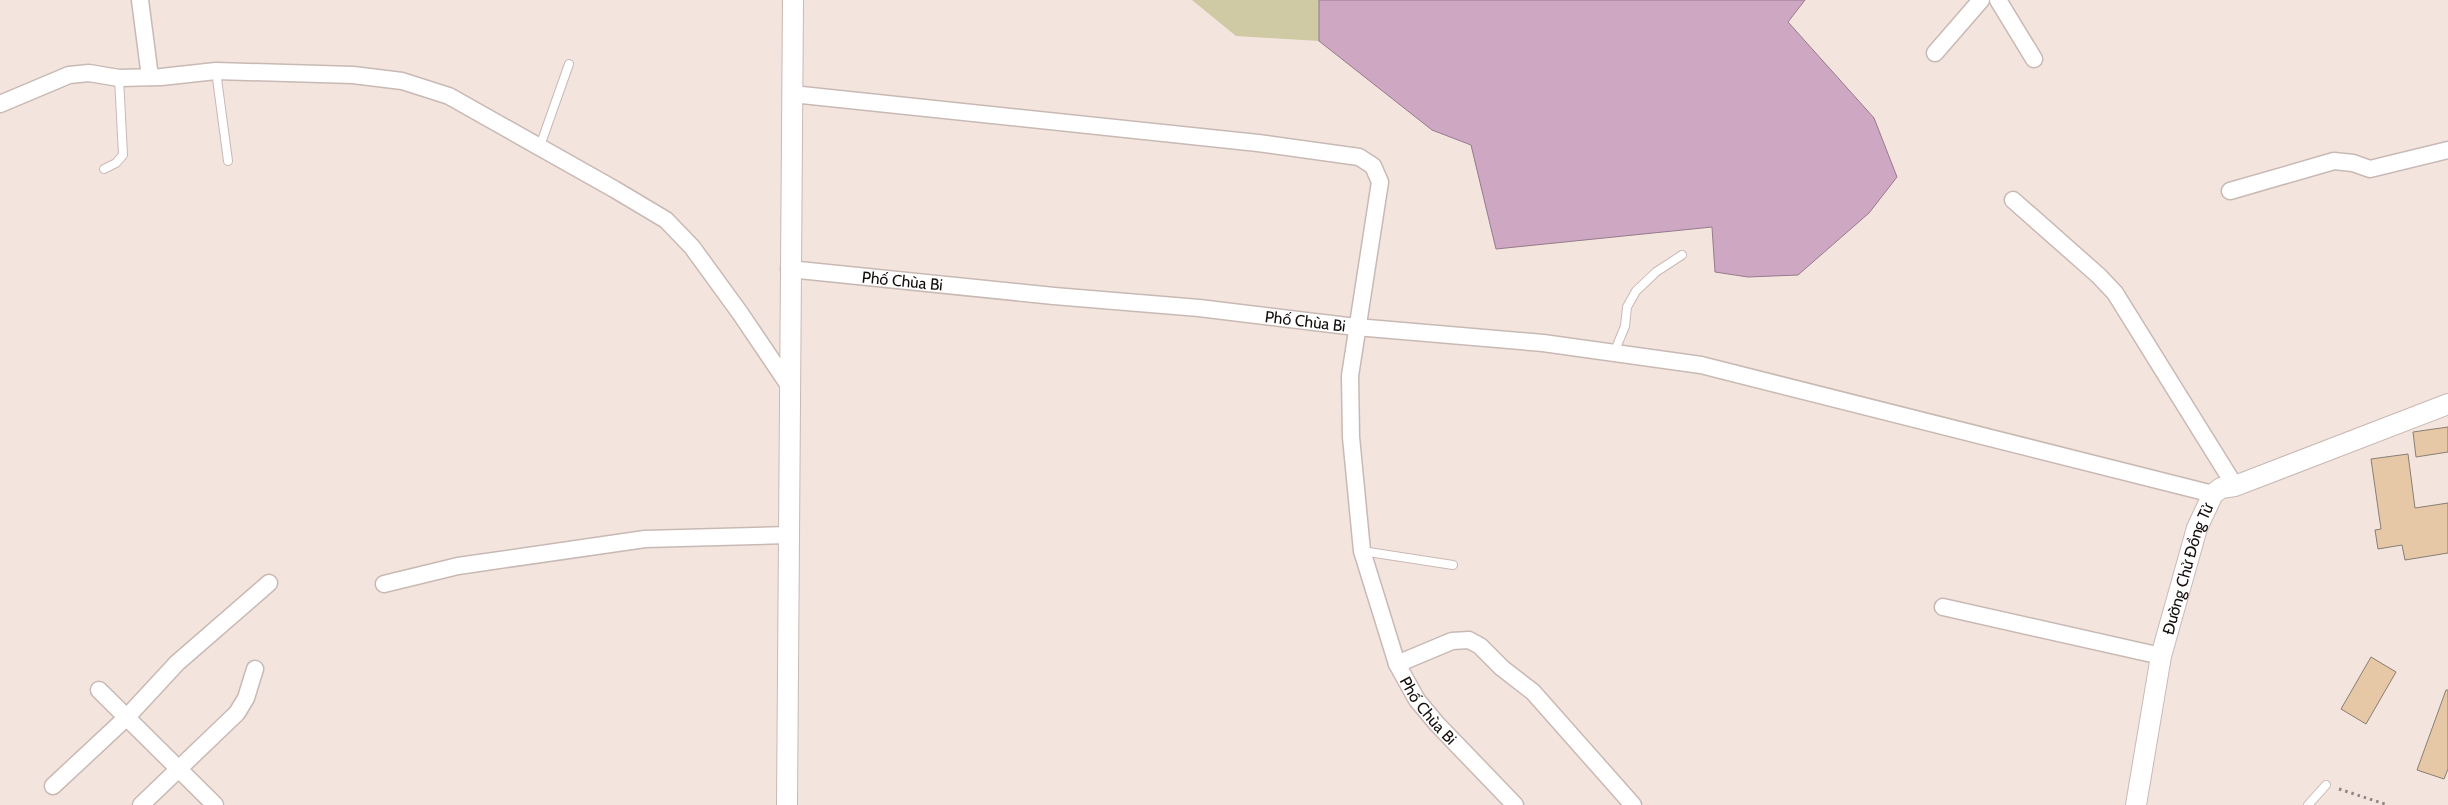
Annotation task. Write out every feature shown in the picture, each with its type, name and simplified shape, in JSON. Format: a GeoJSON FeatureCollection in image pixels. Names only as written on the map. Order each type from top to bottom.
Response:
{"type":"FeatureCollection","features":[{"type":"Feature","properties":{"kind":"street"},"geometry":{"type":"LineString","coordinates":[[140,0],[150,77]]}},
{"type":"Feature","properties":{"kind":"street"},"geometry":{"type":"LineString","coordinates":[[787,805],[789,269],[793,0]]}},
{"type":"Feature","properties":{"kind":"street"},"geometry":{"type":"LineString","coordinates":[[1935,53],[1981,0]]}},
{"type":"Feature","properties":{"kind":"street"},"geometry":{"type":"LineString","coordinates":[[1998,0],[2034,59]]}},
{"type":"Feature","properties":{"kind":"street"},"geometry":{"type":"LineString","coordinates":[[0,104],[69,75],[89,73],[119,78],[216,71],[353,75],[402,81],[448,96],[540,146],[666,220],[692,247],[790,387]]}},
{"type":"Feature","properties":{"kind":"street"},"geometry":{"type":"LineString","coordinates":[[792,94],[1249,142],[1359,156],[1374,166],[1380,182],[1356,328],[1543,343],[1701,365],[2213,494]]}},
{"type":"Feature","properties":{"kind":"street"},"geometry":{"type":"LineString","coordinates":[[2230,192],[2334,160],[2353,163],[2370,169],[2448,150]]}},
{"type":"Feature","properties":{"kind":"street"},"geometry":{"type":"LineString","coordinates":[[2013,200],[2115,293],[2235,486]]}},
{"type":"Feature","properties":{"kind":"street","name":"Phố Chùa Bi"},"geometry":{"type":"LineString","coordinates":[[789,269],[1054,296],[1199,308],[1356,328],[1350,376],[1351,437],[1362,550],[1396,664],[1417,700],[1437,724],[1515,805]]}},
{"type":"Feature","properties":{"kind":"street","name":"Đường Chử Đồng Tử"},"geometry":{"type":"LineString","coordinates":[[2136,805],[2161,656],[2197,528],[2213,494],[2221,488],[2235,486],[2448,404]]}},
{"type":"Feature","properties":{"kind":"street"},"geometry":{"type":"LineString","coordinates":[[384,584],[458,566],[645,540],[788,535]]}},
{"type":"Feature","properties":{"kind":"street"},"geometry":{"type":"LineString","coordinates":[[54,786],[127,718],[177,663],[269,583]]}},
{"type":"Feature","properties":{"kind":"street"},"geometry":{"type":"LineString","coordinates":[[1942,607],[2161,656]]}},
{"type":"Feature","properties":{"kind":"street"},"geometry":{"type":"LineString","coordinates":[[1396,664],[1452,641],[1469,640],[1480,646],[1502,668],[1533,692],[1633,805]]}},
{"type":"Feature","properties":{"kind":"street"},"geometry":{"type":"LineString","coordinates":[[141,805],[237,713],[246,698],[255,669]]}},
{"type":"Feature","properties":{"kind":"street"},"geometry":{"type":"LineString","coordinates":[[99,690],[215,805]]}},
{"type":"Feature","properties":{"kind":"lane"},"geometry":{"type":"LineString","coordinates":[[540,146],[569,64]]}},
{"type":"Feature","properties":{"kind":"lane"},"geometry":{"type":"LineString","coordinates":[[216,71],[228,160]]}},
{"type":"Feature","properties":{"kind":"lane"},"geometry":{"type":"LineString","coordinates":[[104,169],[116,162],[122,155],[119,78]]}},
{"type":"Feature","properties":{"kind":"lane"},"geometry":{"type":"LineString","coordinates":[[1614,353],[1625,326],[1626,307],[1636,291],[1656,272],[1682,255]]}},
{"type":"Feature","properties":{"kind":"lane"},"geometry":{"type":"LineString","coordinates":[[1362,550],[1454,565]]}},
{"type":"Feature","properties":{"kind":"lane"},"geometry":{"type":"LineString","coordinates":[[2308,805],[2326,786]]}},
{"type":"Feature","properties":{"kind":"path"},"geometry":{"type":"LineString","coordinates":[[2326,786],[2388,805]]}},
{"type":"Feature","properties":{"kind":"shaded area"},"geometry":{"type":"Polygon","coordinates":[[[1192,0],[1319,0],[1319,41],[1236,36],[1192,0]]]}},
{"type":"Feature","properties":{"kind":"shaded area"},"geometry":{"type":"Polygon","coordinates":[[[1319,0],[1805,0],[1788,22],[1874,118],[1897,177],[1869,213],[1798,275],[1748,277],[1715,272],[1712,227],[1496,249],[1471,145],[1432,130],[1319,41],[1319,0]]]}},
{"type":"Feature","properties":{"kind":"building"},"geometry":{"type":"Polygon","coordinates":[[[2448,427],[2448,452],[2416,457],[2413,432],[2448,427]]]}},
{"type":"Feature","properties":{"kind":"building"},"geometry":{"type":"Polygon","coordinates":[[[2408,454],[2415,508],[2448,503],[2448,553],[2405,560],[2402,545],[2378,549],[2375,530],[2381,529],[2371,459],[2408,454]]]}},
{"type":"Feature","properties":{"kind":"building"},"geometry":{"type":"Polygon","coordinates":[[[2371,657],[2396,672],[2366,724],[2341,709],[2371,657]]]}},
{"type":"Feature","properties":{"kind":"building"},"geometry":{"type":"Polygon","coordinates":[[[2446,690],[2448,690],[2448,769],[2444,779],[2417,770],[2446,690]]]}}]}
